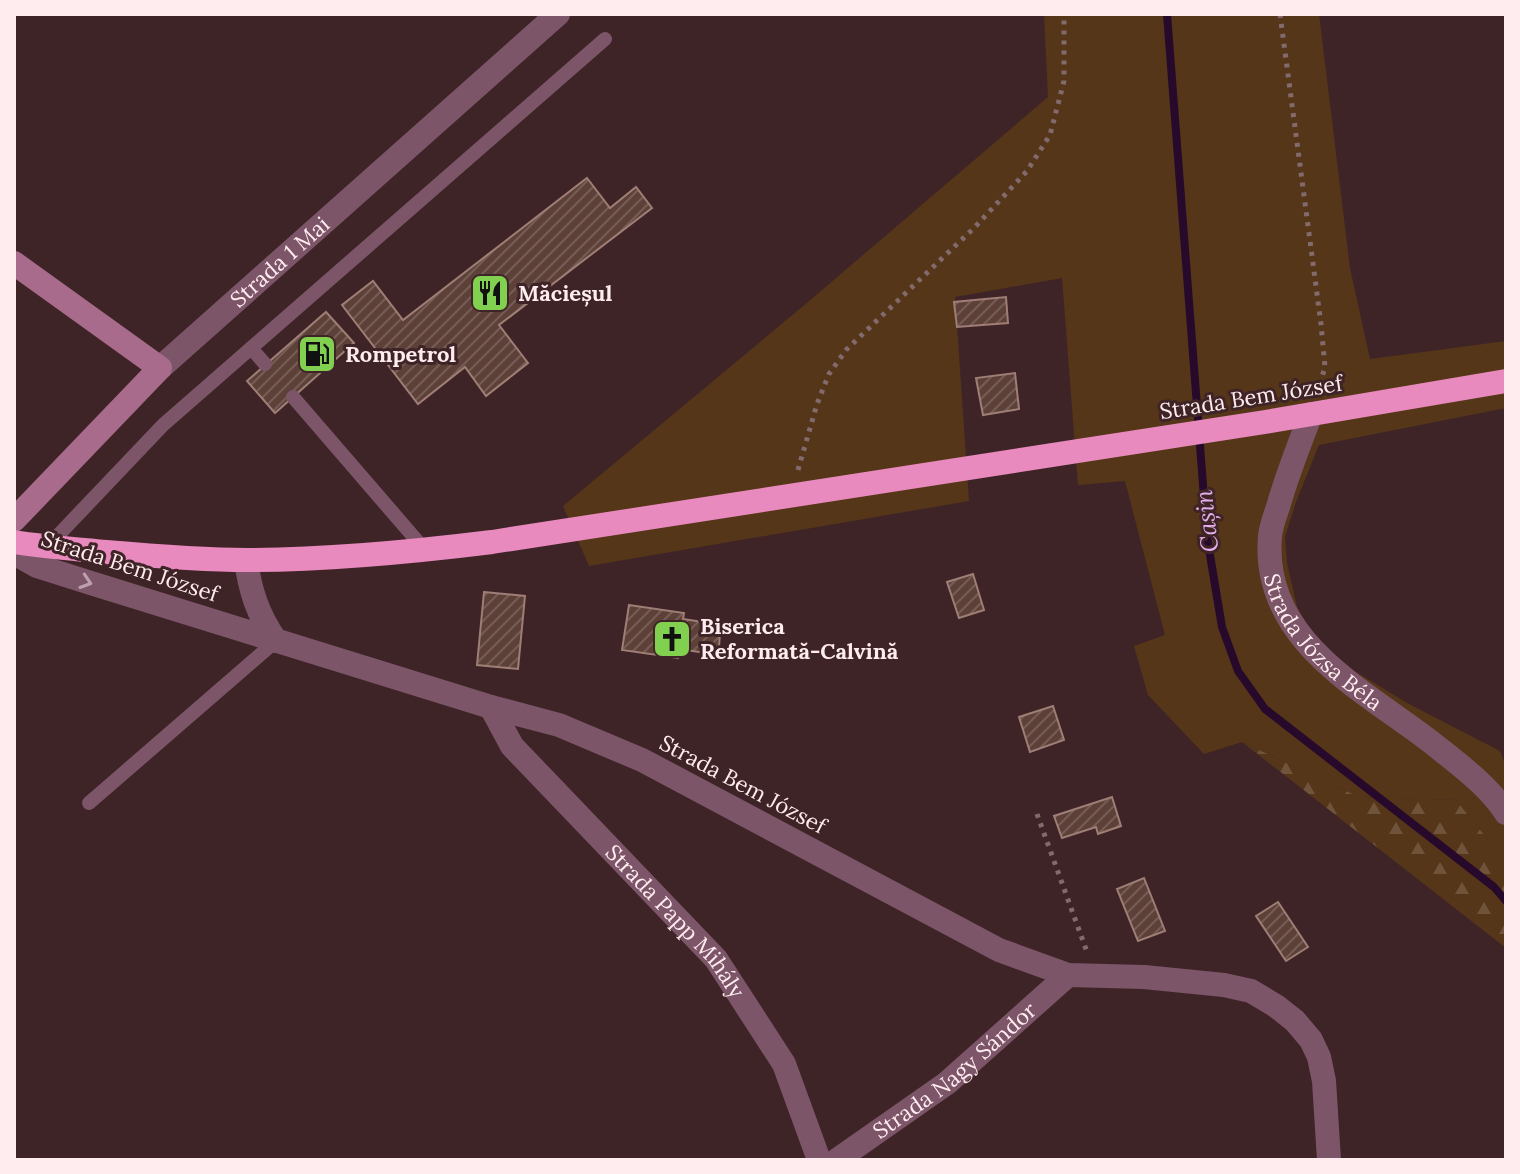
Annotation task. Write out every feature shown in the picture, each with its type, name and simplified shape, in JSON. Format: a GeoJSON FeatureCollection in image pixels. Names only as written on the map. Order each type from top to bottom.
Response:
{"type":"FeatureCollection","features":[{"type":"Feature","properties":{"kind":"highway","name":"Strada Bem József"},"geometry":{"type":"LineString","coordinates":[[15,552],[46,547],[246,560],[425,550],[1118,445],[1506,381]]}},
{"type":"Feature","properties":{"kind":"street","name":"Strada 1 Mai"},"geometry":{"type":"LineString","coordinates":[[14,520],[160,368],[558,14]]}},
{"type":"Feature","properties":{"kind":"street"},"geometry":{"type":"LineString","coordinates":[[14,263],[160,368]]}},
{"type":"Feature","properties":{"kind":"street","name":"Strada Józsa Béla"},"geometry":{"type":"LineString","coordinates":[[1311,414],[1271,533],[1273,578],[1282,607],[1299,636],[1326,664],[1443,752],[1496,798],[1506,813]]}},
{"type":"Feature","properties":{"kind":"street","name":"Strada Bem József"},"geometry":{"type":"LineString","coordinates":[[15,552],[37,566],[491,707],[559,725],[642,760],[999,950],[1068,975],[1144,977],[1224,985],[1251,991],[1295,1021],[1311,1040],[1319,1057],[1324,1081],[1329,1160]]}},
{"type":"Feature","properties":{"kind":"street"},"geometry":{"type":"LineString","coordinates":[[246,560],[255,603],[276,641]]}},
{"type":"Feature","properties":{"kind":"street","name":"Strada Papp Mihály"},"geometry":{"type":"LineString","coordinates":[[491,707],[512,746],[716,959],[784,1064],[819,1160]]}},
{"type":"Feature","properties":{"kind":"street","name":"Strada Nagy Sándor"},"geometry":{"type":"LineString","coordinates":[[837,1160],[947,1083],[1068,975]]}},
{"type":"Feature","properties":{"kind":"lane"},"geometry":{"type":"LineString","coordinates":[[46,547],[163,425],[605,39]]}},
{"type":"Feature","properties":{"kind":"lane"},"geometry":{"type":"LineString","coordinates":[[251,348],[265,364]]}},
{"type":"Feature","properties":{"kind":"lane"},"geometry":{"type":"LineString","coordinates":[[293,397],[425,550]]}},
{"type":"Feature","properties":{"kind":"lane"},"geometry":{"type":"LineString","coordinates":[[89,803],[276,641]]}},
{"type":"Feature","properties":{"kind":"path"},"geometry":{"type":"LineString","coordinates":[[791,495],[817,404],[829,374],[846,350],[975,227],[1027,171],[1050,135],[1064,81],[1064,14]]}},
{"type":"Feature","properties":{"kind":"path"},"geometry":{"type":"LineString","coordinates":[[1280,14],[1325,367],[1311,414]]}},
{"type":"Feature","properties":{"kind":"path"},"geometry":{"type":"LineString","coordinates":[[1037,814],[1096,976]]}},
{"type":"Feature","properties":{"kind":"green space"},"geometry":{"type":"Polygon","coordinates":[[[1044,14],[1319,14],[1350,268],[1370,359],[1506,341],[1506,408],[1319,445],[1285,537],[1287,563],[1297,607],[1326,649],[1353,670],[1407,703],[1500,751],[1506,766],[1506,862],[1456,800],[1359,797],[1242,742],[1204,754],[1148,695],[1134,646],[1165,635],[1125,481],[1078,485],[1062,278],[955,297],[969,501],[589,566],[563,506],[1048,97],[1044,14]]]}},
{"type":"Feature","properties":{"kind":"green space"},"geometry":{"type":"Polygon","coordinates":[[[1242,742],[1359,797],[1456,800],[1506,862],[1506,948],[1242,742]]]}},
{"type":"Feature","properties":{"kind":"building","name":"Măcieșul"},"geometry":{"type":"Polygon","coordinates":[[[587,178],[610,208],[636,187],[652,208],[499,325],[528,363],[486,396],[465,367],[418,404],[342,305],[373,281],[403,320],[587,178]]]}},
{"type":"Feature","properties":{"kind":"building"},"geometry":{"type":"Polygon","coordinates":[[[1006,297],[1008,323],[957,327],[954,302],[1006,297]]]}},
{"type":"Feature","properties":{"kind":"building"},"geometry":{"type":"Polygon","coordinates":[[[326,312],[354,343],[275,413],[247,381],[326,312]]]}},
{"type":"Feature","properties":{"kind":"building"},"geometry":{"type":"Polygon","coordinates":[[[1015,373],[1019,409],[983,415],[976,378],[1015,373]]]}},
{"type":"Feature","properties":{"kind":"building"},"geometry":{"type":"Polygon","coordinates":[[[973,574],[984,610],[959,618],[947,582],[973,574]]]}},
{"type":"Feature","properties":{"kind":"building"},"geometry":{"type":"Polygon","coordinates":[[[484,592],[525,596],[518,669],[477,665],[484,592]]]}},
{"type":"Feature","properties":{"kind":"building","name":"Biserica Reformată-Calvină"},"geometry":{"type":"Polygon","coordinates":[[[629,605],[684,613],[683,619],[709,623],[720,631],[719,648],[705,653],[680,649],[678,658],[622,650],[629,605]]]}},
{"type":"Feature","properties":{"kind":"building"},"geometry":{"type":"Polygon","coordinates":[[[1053,706],[1064,740],[1030,752],[1019,717],[1053,706]]]}},
{"type":"Feature","properties":{"kind":"building"},"geometry":{"type":"Polygon","coordinates":[[[1112,797],[1121,826],[1098,834],[1096,827],[1062,838],[1054,816],[1112,797]]]}},
{"type":"Feature","properties":{"kind":"building"},"geometry":{"type":"Polygon","coordinates":[[[1144,878],[1165,931],[1138,941],[1117,889],[1144,878]]]}},
{"type":"Feature","properties":{"kind":"building"},"geometry":{"type":"Polygon","coordinates":[[[1278,902],[1308,947],[1286,961],[1256,916],[1278,902]]]}},
{"type":"Feature","properties":{"kind":"waterway","name":"Cașin"},"geometry":{"type":"LineString","coordinates":[[1167,14],[1207,537],[1222,627],[1238,671],[1265,709],[1494,887],[1506,901]]}},
{"type":"Feature","properties":{"kind":"place","name":"Măcieșul"},"geometry":{"type":"Point","coordinates":[490,293]}},
{"type":"Feature","properties":{"kind":"place","name":"Rompetrol"},"geometry":{"type":"Point","coordinates":[317,354]}},
{"type":"Feature","properties":{"kind":"place","name":"Biserica Reformată-Calvină"},"geometry":{"type":"Point","coordinates":[672,639]}}]}
